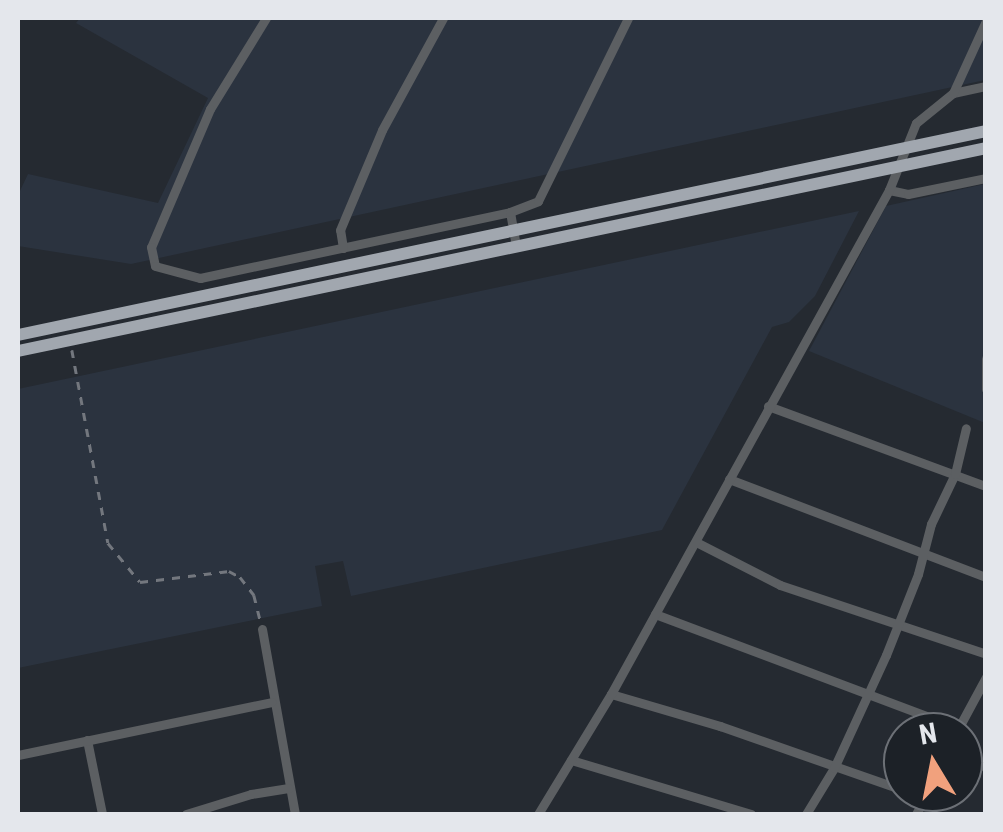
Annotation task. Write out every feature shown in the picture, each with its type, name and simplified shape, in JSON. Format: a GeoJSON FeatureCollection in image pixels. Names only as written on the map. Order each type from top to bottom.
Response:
{"type":"FeatureCollection","features":[{"type":"Feature","properties":{"kind":"highway"},"geometry":{"type":"LineString","coordinates":[[18,335],[512,227],[986,130]]}},
{"type":"Feature","properties":{"kind":"highway"},"geometry":{"type":"LineString","coordinates":[[18,351],[986,148]]}},
{"type":"Feature","properties":{"kind":"street"},"geometry":{"type":"LineString","coordinates":[[266,18],[210,109],[151,247],[155,266],[200,278],[510,212],[538,202],[628,18]]}},
{"type":"Feature","properties":{"kind":"street"},"geometry":{"type":"LineString","coordinates":[[343,248],[340,230],[382,130],[443,18]]}},
{"type":"Feature","properties":{"kind":"street"},"geometry":{"type":"LineString","coordinates":[[538,814],[611,694],[889,190],[895,167],[916,124],[953,93],[986,21]]}},
{"type":"Feature","properties":{"kind":"street"},"geometry":{"type":"LineString","coordinates":[[953,93],[986,86]]}},
{"type":"Feature","properties":{"kind":"street"},"geometry":{"type":"LineString","coordinates":[[889,190],[908,194],[986,178]]}},
{"type":"Feature","properties":{"kind":"street"},"geometry":{"type":"LineString","coordinates":[[510,212],[516,246]]}},
{"type":"Feature","properties":{"kind":"street"},"geometry":{"type":"LineString","coordinates":[[986,360],[986,390]]}},
{"type":"Feature","properties":{"kind":"street"},"geometry":{"type":"LineString","coordinates":[[768,406],[986,486]]}},
{"type":"Feature","properties":{"kind":"street"},"geometry":{"type":"LineString","coordinates":[[806,814],[834,768],[898,624],[954,474],[966,428]]}},
{"type":"Feature","properties":{"kind":"street"},"geometry":{"type":"LineString","coordinates":[[729,478],[986,577]]}},
{"type":"Feature","properties":{"kind":"street"},"geometry":{"type":"LineString","coordinates":[[696,542],[769,581],[986,654]]}},
{"type":"Feature","properties":{"kind":"street"},"geometry":{"type":"LineString","coordinates":[[655,614],[913,712]]}},
{"type":"Feature","properties":{"kind":"street"},"geometry":{"type":"LineString","coordinates":[[262,629],[295,814]]}},
{"type":"Feature","properties":{"kind":"street"},"geometry":{"type":"LineString","coordinates":[[968,712],[986,677]]}},
{"type":"Feature","properties":{"kind":"street"},"geometry":{"type":"LineString","coordinates":[[611,694],[720,726],[883,784]]}},
{"type":"Feature","properties":{"kind":"street"},"geometry":{"type":"LineString","coordinates":[[18,755],[272,702]]}},
{"type":"Feature","properties":{"kind":"street"},"geometry":{"type":"LineString","coordinates":[[87,740],[102,814]]}},
{"type":"Feature","properties":{"kind":"street"},"geometry":{"type":"LineString","coordinates":[[571,760],[751,814]]}},
{"type":"Feature","properties":{"kind":"street"},"geometry":{"type":"LineString","coordinates":[[186,814],[264,790],[289,788]]}},
{"type":"Feature","properties":{"kind":"path"},"geometry":{"type":"LineString","coordinates":[[70,339],[108,544],[140,582],[212,571],[240,577],[258,604],[262,629]]}},
{"type":"Feature","properties":{"kind":"shaded area"},"geometry":{"type":"Polygon","coordinates":[[[80,18],[985,18],[985,80],[131,264],[18,246],[18,195],[28,174],[158,203],[208,98],[76,23],[80,18]]]}},
{"type":"Feature","properties":{"kind":"shaded area"},"geometry":{"type":"Polygon","coordinates":[[[985,184],[985,423],[809,351],[886,206],[985,184]]]}},
{"type":"Feature","properties":{"kind":"shaded area"},"geometry":{"type":"Polygon","coordinates":[[[859,211],[815,296],[789,322],[772,327],[662,530],[351,596],[343,561],[315,566],[322,606],[18,668],[18,389],[859,211]]]}}]}
